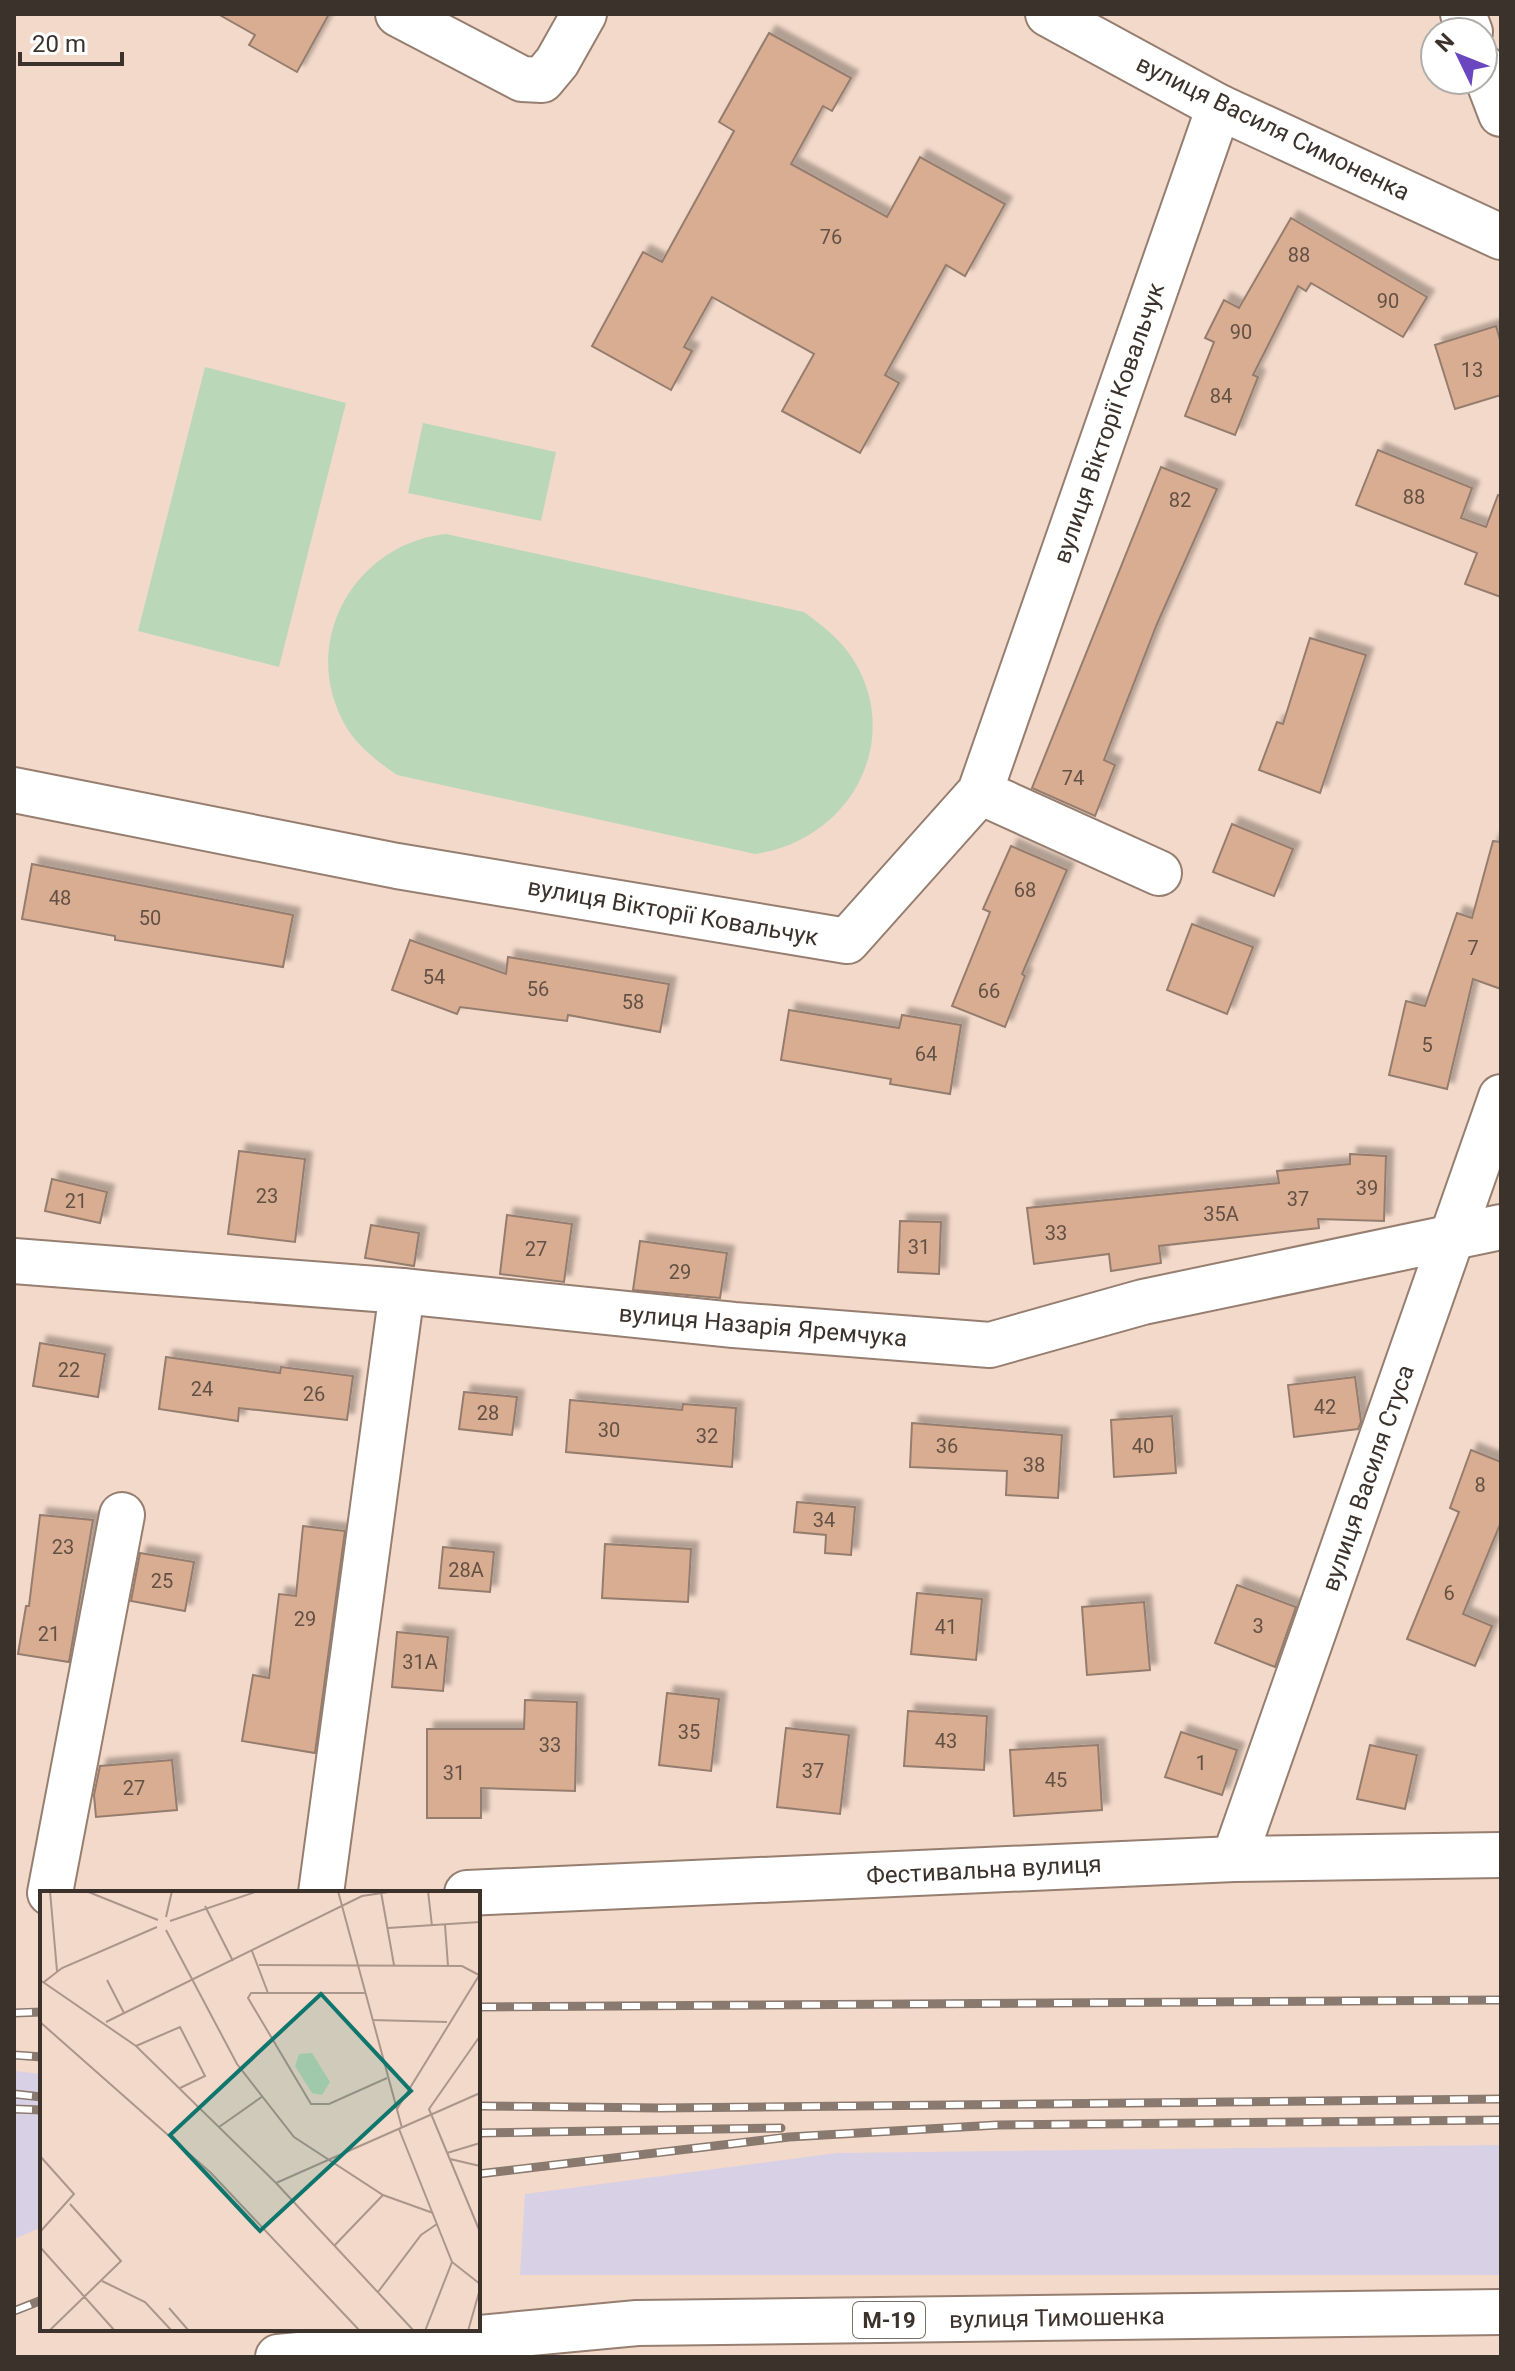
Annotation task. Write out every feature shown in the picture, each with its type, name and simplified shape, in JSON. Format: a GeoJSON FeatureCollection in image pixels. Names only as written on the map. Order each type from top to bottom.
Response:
{"type":"FeatureCollection","features":[{"type":"Feature","properties":{"kind":"main road"},"geometry":{"type":"LineString","coordinates":[[398,14],[522,79],[542,80],[557,62],[584,14]]}},
{"type":"Feature","properties":{"kind":"main road","name":"вулиця Василя Симоненка"},"geometry":{"type":"LineString","coordinates":[[1048,14],[1219,107],[1501,237]]}},
{"type":"Feature","properties":{"kind":"main road","name":"вулиця Вікторії Ковальчук"},"geometry":{"type":"LineString","coordinates":[[14,790],[397,866],[847,941],[980,792],[1219,107]]}},
{"type":"Feature","properties":{"kind":"main road"},"geometry":{"type":"LineString","coordinates":[[980,792],[1159,873]]}},
{"type":"Feature","properties":{"kind":"main road","name":"вулиця Василя Стуса"},"geometry":{"type":"LineString","coordinates":[[1234,1859],[1501,1097]]}},
{"type":"Feature","properties":{"kind":"main road","name":"вулиця Назарія Яремчука"},"geometry":{"type":"LineString","coordinates":[[14,1261],[402,1291],[734,1325],[990,1345],[1143,1302],[1501,1227]]}},
{"type":"Feature","properties":{"kind":"main road"},"geometry":{"type":"LineString","coordinates":[[321,1891],[402,1291]]}},
{"type":"Feature","properties":{"kind":"main road"},"geometry":{"type":"LineString","coordinates":[[50,1891],[122,1515]]}},
{"type":"Feature","properties":{"kind":"main road","name":"Фестивальна вулиця"},"geometry":{"type":"LineString","coordinates":[[480,1892],[1234,1859],[1501,1855]]}},
{"type":"Feature","properties":{"kind":"main road"},"geometry":{"type":"LineString","coordinates":[[14,1902],[40,1901]]}},
{"type":"Feature","properties":{"kind":"main road","name":"вулиця Тимошенка"},"geometry":{"type":"LineString","coordinates":[[278,2357],[637,2323],[1501,2312]]}},
{"type":"Feature","properties":{"kind":"shaded area"},"geometry":{"type":"Polygon","coordinates":[[[14,2071],[40,2074],[40,2228],[14,2239],[14,2071]]]}},
{"type":"Feature","properties":{"kind":"shaded area"},"geometry":{"type":"Polygon","coordinates":[[[1501,2145],[1501,2275],[520,2275],[525,2194],[837,2153],[1501,2145]]]}},
{"type":"Feature","properties":{"kind":"green space"},"geometry":{"type":"Polygon","coordinates":[[[205,367],[346,403],[279,667],[138,631],[205,367]]]}},
{"type":"Feature","properties":{"kind":"green space"},"geometry":{"type":"Polygon","coordinates":[[[423,423],[556,452],[541,521],[408,493],[423,423]]]}},
{"type":"Feature","properties":{"kind":"green space"},"geometry":{"type":"Polygon","coordinates":[[[446,534],[804,612],[831,633],[848,652],[868,691],[873,723],[869,754],[858,783],[841,809],[817,830],[788,845],[755,854],[397,775],[358,743],[348,730],[333,698],[328,666],[331,634],[342,605],[360,579],[384,557],[413,542],[446,534]]]}},
{"type":"Feature","properties":{"kind":"building"},"geometry":{"type":"Polygon","coordinates":[[[218,14],[329,14],[297,72],[249,45],[255,35],[218,14]]]}},
{"type":"Feature","properties":{"kind":"building"},"geometry":{"type":"Polygon","coordinates":[[[769,33],[851,78],[832,111],[823,106],[791,164],[887,217],[920,157],[1005,204],[965,276],[946,265],[885,375],[899,383],[860,453],[782,411],[814,354],[712,297],[684,347],[692,351],[671,390],[592,346],[643,252],[662,262],[734,131],[719,122],[769,33]]]}},
{"type":"Feature","properties":{"kind":"building"},"geometry":{"type":"Polygon","coordinates":[[[1291,218],[1427,297],[1403,337],[1311,283],[1306,291],[1298,286],[1253,375],[1258,377],[1235,435],[1185,416],[1214,342],[1205,338],[1224,300],[1239,308],[1291,218]]]}},
{"type":"Feature","properties":{"kind":"building"},"geometry":{"type":"Polygon","coordinates":[[[1496,326],[1501,343],[1501,395],[1455,409],[1435,345],[1496,326]]]}},
{"type":"Feature","properties":{"kind":"building"},"geometry":{"type":"Polygon","coordinates":[[[1378,450],[1472,488],[1461,518],[1486,527],[1498,495],[1501,496],[1501,597],[1465,584],[1477,553],[1356,505],[1378,450]]]}},
{"type":"Feature","properties":{"kind":"building"},"geometry":{"type":"Polygon","coordinates":[[[1161,467],[1217,489],[1157,624],[1104,760],[1115,765],[1095,816],[1032,788],[1161,467]]]}},
{"type":"Feature","properties":{"kind":"building"},"geometry":{"type":"Polygon","coordinates":[[[1310,638],[1366,655],[1320,793],[1259,770],[1277,722],[1283,724],[1310,638]]]}},
{"type":"Feature","properties":{"kind":"building"},"geometry":{"type":"Polygon","coordinates":[[[1232,824],[1293,849],[1274,896],[1213,872],[1232,824]]]}},
{"type":"Feature","properties":{"kind":"building"},"geometry":{"type":"Polygon","coordinates":[[[1493,841],[1501,842],[1501,989],[1473,979],[1447,1089],[1389,1075],[1406,1001],[1425,1006],[1457,913],[1472,918],[1493,841]]]}},
{"type":"Feature","properties":{"kind":"building"},"geometry":{"type":"Polygon","coordinates":[[[1011,846],[1067,870],[1022,974],[1025,976],[1005,1027],[952,1006],[990,912],[983,909],[1011,846]]]}},
{"type":"Feature","properties":{"kind":"building"},"geometry":{"type":"Polygon","coordinates":[[[32,864],[293,915],[283,967],[115,940],[115,936],[22,919],[32,864]]]}},
{"type":"Feature","properties":{"kind":"building"},"geometry":{"type":"Polygon","coordinates":[[[1192,924],[1253,947],[1227,1014],[1167,990],[1192,924]]]}},
{"type":"Feature","properties":{"kind":"building"},"geometry":{"type":"Polygon","coordinates":[[[410,940],[506,974],[508,957],[669,984],[660,1032],[568,1015],[567,1021],[460,1007],[457,1014],[392,990],[410,940]]]}},
{"type":"Feature","properties":{"kind":"building"},"geometry":{"type":"Polygon","coordinates":[[[789,1010],[899,1028],[902,1015],[961,1025],[950,1094],[890,1084],[891,1079],[781,1060],[789,1010]]]}},
{"type":"Feature","properties":{"kind":"building"},"geometry":{"type":"Polygon","coordinates":[[[239,1151],[305,1159],[295,1242],[228,1234],[239,1151]]]}},
{"type":"Feature","properties":{"kind":"building"},"geometry":{"type":"Polygon","coordinates":[[[1350,1154],[1386,1156],[1384,1221],[1318,1219],[1319,1228],[1159,1246],[1161,1263],[1111,1271],[1109,1254],[1034,1264],[1027,1208],[1279,1183],[1277,1171],[1350,1164],[1350,1154]]]}},
{"type":"Feature","properties":{"kind":"building"},"geometry":{"type":"Polygon","coordinates":[[[52,1179],[107,1192],[100,1223],[45,1211],[52,1179]]]}},
{"type":"Feature","properties":{"kind":"building"},"geometry":{"type":"Polygon","coordinates":[[[507,1215],[572,1224],[564,1282],[500,1274],[507,1215]]]}},
{"type":"Feature","properties":{"kind":"building"},"geometry":{"type":"Polygon","coordinates":[[[900,1221],[941,1222],[939,1274],[898,1272],[900,1221]]]}},
{"type":"Feature","properties":{"kind":"building"},"geometry":{"type":"Polygon","coordinates":[[[371,1225],[419,1233],[414,1266],[365,1258],[371,1225]]]}},
{"type":"Feature","properties":{"kind":"building"},"geometry":{"type":"Polygon","coordinates":[[[640,1241],[727,1253],[720,1298],[633,1290],[640,1241]]]}},
{"type":"Feature","properties":{"kind":"building"},"geometry":{"type":"Polygon","coordinates":[[[40,1343],[105,1354],[98,1397],[33,1386],[40,1343]]]}},
{"type":"Feature","properties":{"kind":"building"},"geometry":{"type":"Polygon","coordinates":[[[166,1357],[280,1373],[281,1367],[353,1376],[347,1420],[239,1408],[238,1421],[159,1409],[166,1357]]]}},
{"type":"Feature","properties":{"kind":"building"},"geometry":{"type":"Polygon","coordinates":[[[1355,1377],[1361,1422],[1358,1429],[1294,1437],[1288,1385],[1355,1377]]]}},
{"type":"Feature","properties":{"kind":"building"},"geometry":{"type":"Polygon","coordinates":[[[464,1392],[517,1397],[512,1435],[459,1429],[464,1392]]]}},
{"type":"Feature","properties":{"kind":"building"},"geometry":{"type":"Polygon","coordinates":[[[570,1400],[682,1410],[683,1404],[736,1408],[732,1467],[566,1452],[570,1400]]]}},
{"type":"Feature","properties":{"kind":"building"},"geometry":{"type":"Polygon","coordinates":[[[1172,1416],[1176,1473],[1114,1477],[1111,1420],[1172,1416]]]}},
{"type":"Feature","properties":{"kind":"building"},"geometry":{"type":"Polygon","coordinates":[[[912,1423],[1062,1435],[1058,1498],[1006,1495],[1007,1471],[910,1467],[912,1423]]]}},
{"type":"Feature","properties":{"kind":"building"},"geometry":{"type":"Polygon","coordinates":[[[1471,1450],[1501,1462],[1501,1522],[1463,1614],[1492,1626],[1475,1666],[1407,1639],[1459,1512],[1450,1508],[1471,1450]]]}},
{"type":"Feature","properties":{"kind":"building"},"geometry":{"type":"Polygon","coordinates":[[[797,1502],[855,1507],[851,1555],[825,1553],[826,1535],[794,1532],[797,1502]]]}},
{"type":"Feature","properties":{"kind":"building"},"geometry":{"type":"Polygon","coordinates":[[[40,1515],[93,1520],[69,1662],[18,1654],[26,1606],[29,1606],[40,1515]]]}},
{"type":"Feature","properties":{"kind":"building"},"geometry":{"type":"Polygon","coordinates":[[[303,1526],[345,1531],[315,1753],[242,1741],[253,1675],[269,1678],[279,1594],[296,1596],[303,1526]]]}},
{"type":"Feature","properties":{"kind":"building"},"geometry":{"type":"Polygon","coordinates":[[[605,1544],[691,1549],[688,1602],[602,1598],[605,1544]]]}},
{"type":"Feature","properties":{"kind":"building"},"geometry":{"type":"Polygon","coordinates":[[[443,1547],[494,1552],[490,1592],[439,1588],[443,1547]]]}},
{"type":"Feature","properties":{"kind":"building"},"geometry":{"type":"Polygon","coordinates":[[[140,1553],[194,1562],[185,1611],[131,1601],[140,1553]]]}},
{"type":"Feature","properties":{"kind":"building"},"geometry":{"type":"Polygon","coordinates":[[[1237,1585],[1296,1607],[1275,1667],[1215,1643],[1237,1585]]]}},
{"type":"Feature","properties":{"kind":"building"},"geometry":{"type":"Polygon","coordinates":[[[917,1593],[982,1599],[976,1660],[911,1654],[917,1593]]]}},
{"type":"Feature","properties":{"kind":"building"},"geometry":{"type":"Polygon","coordinates":[[[1144,1602],[1150,1670],[1087,1675],[1082,1607],[1144,1602]]]}},
{"type":"Feature","properties":{"kind":"building"},"geometry":{"type":"Polygon","coordinates":[[[397,1632],[448,1637],[443,1691],[392,1687],[397,1632]]]}},
{"type":"Feature","properties":{"kind":"building"},"geometry":{"type":"Polygon","coordinates":[[[667,1693],[719,1699],[711,1771],[659,1765],[667,1693]]]}},
{"type":"Feature","properties":{"kind":"building"},"geometry":{"type":"Polygon","coordinates":[[[525,1700],[577,1702],[575,1791],[481,1788],[481,1818],[427,1818],[427,1729],[524,1729],[525,1700]]]}},
{"type":"Feature","properties":{"kind":"building"},"geometry":{"type":"Polygon","coordinates":[[[908,1711],[987,1716],[984,1770],[904,1766],[908,1711]]]}},
{"type":"Feature","properties":{"kind":"building"},"geometry":{"type":"Polygon","coordinates":[[[786,1728],[849,1735],[840,1814],[777,1807],[786,1728]]]}},
{"type":"Feature","properties":{"kind":"building"},"geometry":{"type":"Polygon","coordinates":[[[1181,1732],[1237,1750],[1222,1795],[1165,1777],[1181,1732]]]}},
{"type":"Feature","properties":{"kind":"building"},"geometry":{"type":"Polygon","coordinates":[[[1098,1745],[1102,1810],[1014,1816],[1010,1750],[1098,1745]]]}},
{"type":"Feature","properties":{"kind":"building"},"geometry":{"type":"Polygon","coordinates":[[[1370,1745],[1417,1755],[1405,1809],[1357,1799],[1370,1745]]]}},
{"type":"Feature","properties":{"kind":"building"},"geometry":{"type":"Polygon","coordinates":[[[172,1760],[177,1810],[96,1817],[94,1795],[100,1766],[172,1760]]]}},
{"type":"Feature","properties":{"kind":"railway"},"geometry":{"type":"LineString","coordinates":[[480,2007],[1501,2000]]}},
{"type":"Feature","properties":{"kind":"railway"},"geometry":{"type":"LineString","coordinates":[[14,2013],[40,2012]]}},
{"type":"Feature","properties":{"kind":"railway"},"geometry":{"type":"LineString","coordinates":[[14,2055],[40,2057]]}},
{"type":"Feature","properties":{"kind":"railway"},"geometry":{"type":"LineString","coordinates":[[14,2094],[40,2097]]}},
{"type":"Feature","properties":{"kind":"railway"},"geometry":{"type":"LineString","coordinates":[[480,2106],[659,2108],[1501,2099]]}},
{"type":"Feature","properties":{"kind":"railway"},"geometry":{"type":"LineString","coordinates":[[14,2109],[40,2110]]}},
{"type":"Feature","properties":{"kind":"railway"},"geometry":{"type":"LineString","coordinates":[[480,2174],[789,2137],[997,2125],[1501,2120]]}},
{"type":"Feature","properties":{"kind":"railway"},"geometry":{"type":"LineString","coordinates":[[480,2133],[781,2128]]}},
{"type":"Feature","properties":{"kind":"railway"},"geometry":{"type":"LineString","coordinates":[[14,2311],[40,2301]]}}]}
